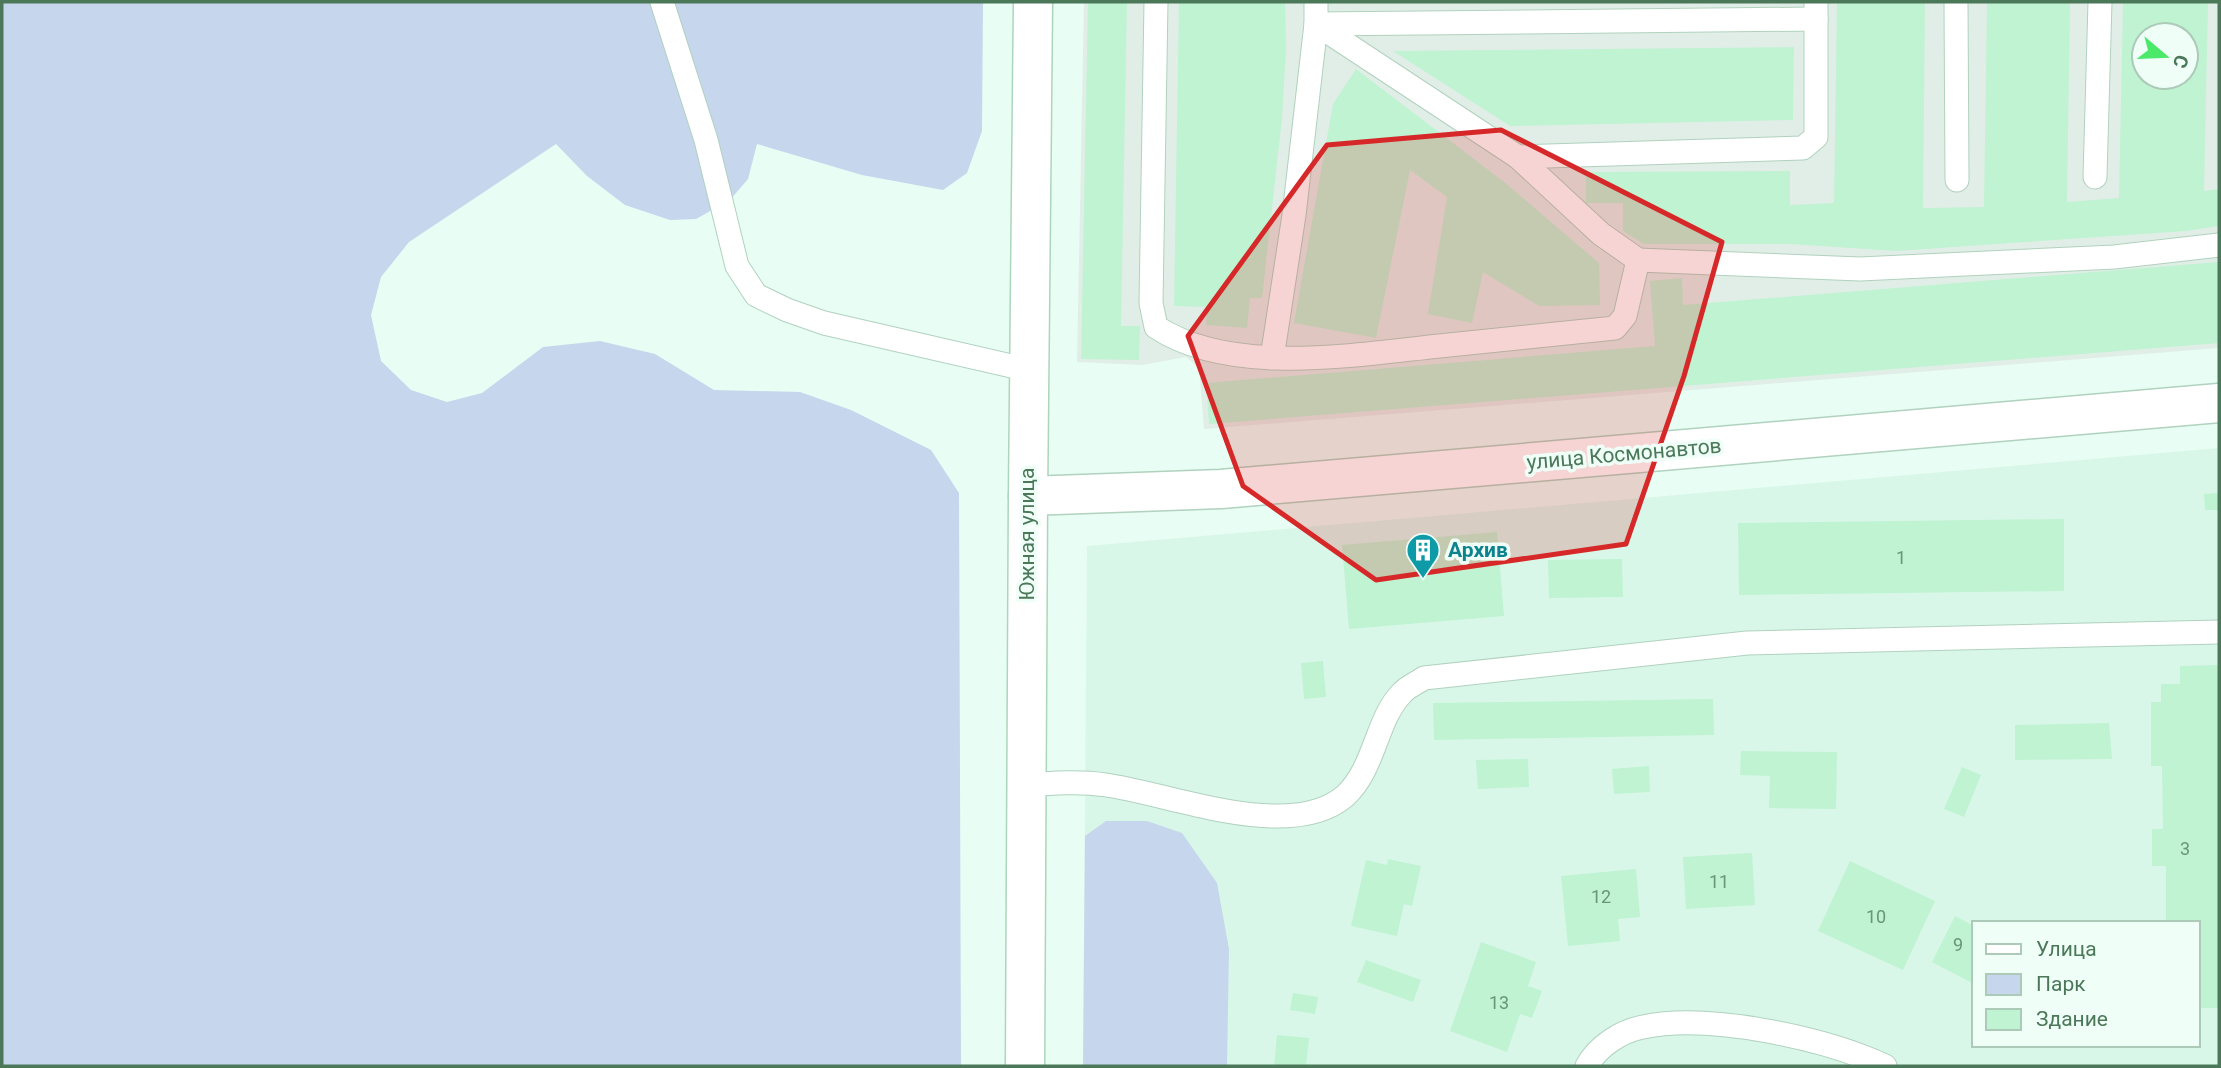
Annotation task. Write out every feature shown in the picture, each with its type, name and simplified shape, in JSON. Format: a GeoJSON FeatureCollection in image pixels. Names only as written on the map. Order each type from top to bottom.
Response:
{"type":"FeatureCollection","features":[{"type":"Feature","properties":{"kind":"street","name":"Южная улица"},"geometry":{"type":"LineString","coordinates":[[1025,1066],[1033,2]]}},
{"type":"Feature","properties":{"kind":"street","name":"улица Космонавтов"},"geometry":{"type":"LineString","coordinates":[[1028,496],[1221,489],[2219,402]]}},
{"type":"Feature","properties":{"kind":"lane"},"geometry":{"type":"LineString","coordinates":[[662,2],[706,140],[737,266],[756,295],[824,323],[1029,370]]}},
{"type":"Feature","properties":{"kind":"lane"},"geometry":{"type":"LineString","coordinates":[[1156,2],[1151,303],[1156,327],[1175,340],[1222,351],[1272,358],[1329,358],[1615,328],[1625,316],[1638,260]]}},
{"type":"Feature","properties":{"kind":"lane"},"geometry":{"type":"LineString","coordinates":[[1956,2],[1957,180]]}},
{"type":"Feature","properties":{"kind":"lane"},"geometry":{"type":"LineString","coordinates":[[2095,177],[2100,2]]}},
{"type":"Feature","properties":{"kind":"lane"},"geometry":{"type":"LineString","coordinates":[[1316,13],[1816,10],[1816,137],[1803,148],[1518,158]]}},
{"type":"Feature","properties":{"kind":"lane"},"geometry":{"type":"LineString","coordinates":[[1272,358],[1294,215],[1316,13]]}},
{"type":"Feature","properties":{"kind":"lane"},"geometry":{"type":"LineString","coordinates":[[1316,13],[1518,158],[1601,234],[1638,260],[1860,269],[2114,257],[2219,245]]}},
{"type":"Feature","properties":{"kind":"lane"},"geometry":{"type":"LineString","coordinates":[[1026,785],[1105,784],[1239,812],[1274,817],[1299,816],[1324,810],[1345,795],[1364,771],[1386,719],[1401,694],[1424,678],[1747,643],[2219,632]]}},
{"type":"Feature","properties":{"kind":"lane"},"geometry":{"type":"LineString","coordinates":[[1587,1066],[1612,1040],[1640,1027],[1679,1022],[1734,1026],[1813,1041],[1841,1058],[1885,1066]]}},
{"type":"Feature","properties":{"kind":"highlighted area"},"geometry":{"type":"Polygon","coordinates":[[[1501,130],[1722,242],[1684,376],[1626,544],[1376,580],[1243,486],[1188,336],[1327,145],[1501,130]]]}},
{"type":"Feature","properties":{"kind":"shaded area"},"geometry":{"type":"Polygon","coordinates":[[[1084,2],[2219,2],[2219,348],[1204,429],[1199,368],[1186,357],[1142,365],[1077,362],[1084,2]]]}},
{"type":"Feature","properties":{"kind":"shaded area"},"geometry":{"type":"Polygon","coordinates":[[[2219,448],[2219,1066],[1083,1066],[1087,546],[2219,448]]]}},
{"type":"Feature","properties":{"kind":"green space"},"geometry":{"type":"Polygon","coordinates":[[[2,2],[983,2],[982,131],[967,173],[943,190],[862,175],[757,144],[748,179],[730,200],[696,219],[670,220],[625,205],[587,176],[556,144],[409,242],[381,277],[371,315],[381,361],[411,390],[447,402],[482,393],[543,347],[600,341],[655,354],[714,390],[800,392],[851,410],[931,450],[959,493],[961,1066],[2,1066],[2,2]]]}},
{"type":"Feature","properties":{"kind":"green space"},"geometry":{"type":"Polygon","coordinates":[[[1106,821],[1147,821],[1182,833],[1217,883],[1229,949],[1227,1066],[1083,1066],[1085,836],[1106,821]]]}},
{"type":"Feature","properties":{"kind":"building"},"geometry":{"type":"Polygon","coordinates":[[[1088,2],[1127,2],[1121,326],[1140,326],[1139,360],[1081,359],[1088,2]]]}},
{"type":"Feature","properties":{"kind":"building"},"geometry":{"type":"Polygon","coordinates":[[[1179,2],[1285,2],[1286,49],[1282,118],[1262,298],[1250,298],[1247,328],[1206,325],[1207,307],[1174,306],[1179,2]]]}},
{"type":"Feature","properties":{"kind":"building"},"geometry":{"type":"Polygon","coordinates":[[[1837,2],[1925,2],[1923,208],[1984,207],[1987,2],[2070,2],[2067,202],[2119,198],[2123,2],[2208,2],[2204,191],[2219,189],[2219,226],[2186,231],[1896,251],[1791,244],[1644,244],[1623,231],[1623,203],[1586,203],[1586,172],[1790,171],[1790,205],[1834,203],[1837,2]]]}},
{"type":"Feature","properties":{"kind":"building"},"geometry":{"type":"Polygon","coordinates":[[[1794,47],[1793,120],[1510,126],[1393,51],[1794,47]]]}},
{"type":"Feature","properties":{"kind":"building"},"geometry":{"type":"Polygon","coordinates":[[[1356,69],[1504,182],[1599,263],[1600,305],[1539,306],[1483,272],[1472,323],[1428,314],[1447,197],[1410,170],[1376,338],[1294,323],[1333,104],[1356,69]]]}},
{"type":"Feature","properties":{"kind":"building"},"geometry":{"type":"Polygon","coordinates":[[[2219,262],[2219,343],[1209,424],[1206,383],[1655,346],[1650,281],[1682,278],[1683,305],[2219,262]]]}},
{"type":"Feature","properties":{"kind":"building"},"geometry":{"type":"Polygon","coordinates":[[[2219,493],[2219,510],[2205,510],[2204,494],[2219,493]]]}},
{"type":"Feature","properties":{"kind":"building"},"geometry":{"type":"Polygon","coordinates":[[[2064,519],[2064,591],[1739,595],[1738,523],[2064,519]]]}},
{"type":"Feature","properties":{"kind":"building","name":"Архив"},"geometry":{"type":"Polygon","coordinates":[[[1497,532],[1504,616],[1349,629],[1342,545],[1497,532]]]}},
{"type":"Feature","properties":{"kind":"building"},"geometry":{"type":"Polygon","coordinates":[[[1622,559],[1623,597],[1549,598],[1548,560],[1622,559]]]}},
{"type":"Feature","properties":{"kind":"building"},"geometry":{"type":"Polygon","coordinates":[[[1323,661],[1326,697],[1304,699],[1301,663],[1323,661]]]}},
{"type":"Feature","properties":{"kind":"building"},"geometry":{"type":"Polygon","coordinates":[[[2219,665],[2219,1008],[2200,1008],[2200,921],[2166,921],[2166,866],[2152,866],[2152,829],[2163,829],[2162,766],[2151,766],[2151,702],[2161,702],[2161,684],[2180,684],[2180,666],[2219,665]]]}},
{"type":"Feature","properties":{"kind":"building"},"geometry":{"type":"Polygon","coordinates":[[[1713,699],[1714,735],[1434,740],[1433,703],[1713,699]]]}},
{"type":"Feature","properties":{"kind":"building"},"geometry":{"type":"Polygon","coordinates":[[[2109,723],[2112,759],[2015,760],[2015,725],[2109,723]]]}},
{"type":"Feature","properties":{"kind":"building"},"geometry":{"type":"Polygon","coordinates":[[[1741,751],[1837,752],[1836,809],[1769,808],[1770,776],[1740,775],[1741,751]]]}},
{"type":"Feature","properties":{"kind":"building"},"geometry":{"type":"Polygon","coordinates":[[[1528,759],[1529,787],[1478,789],[1476,760],[1528,759]]]}},
{"type":"Feature","properties":{"kind":"building"},"geometry":{"type":"Polygon","coordinates":[[[1649,766],[1650,792],[1614,794],[1612,769],[1649,766]]]}},
{"type":"Feature","properties":{"kind":"building"},"geometry":{"type":"Polygon","coordinates":[[[1962,767],[1981,775],[1964,817],[1944,809],[1962,767]]]}},
{"type":"Feature","properties":{"kind":"building"},"geometry":{"type":"Polygon","coordinates":[[[1752,853],[1755,905],[1686,909],[1683,857],[1752,853]]]}},
{"type":"Feature","properties":{"kind":"building"},"geometry":{"type":"Polygon","coordinates":[[[1388,859],[1421,866],[1412,906],[1404,904],[1397,936],[1351,926],[1366,860],[1387,865],[1388,859]]]}},
{"type":"Feature","properties":{"kind":"building"},"geometry":{"type":"Polygon","coordinates":[[[1850,861],[1935,901],[1903,970],[1818,931],[1850,861]]]}},
{"type":"Feature","properties":{"kind":"building"},"geometry":{"type":"Polygon","coordinates":[[[1636,869],[1640,917],[1618,919],[1620,941],[1568,946],[1561,876],[1636,869]]]}},
{"type":"Feature","properties":{"kind":"building"},"geometry":{"type":"Polygon","coordinates":[[[1955,916],[1972,925],[1972,983],[1932,962],[1955,916]]]}},
{"type":"Feature","properties":{"kind":"building"},"geometry":{"type":"Polygon","coordinates":[[[1481,942],[1536,962],[1528,986],[1542,991],[1532,1018],[1520,1014],[1507,1052],[1450,1031],[1481,942]]]}},
{"type":"Feature","properties":{"kind":"building"},"geometry":{"type":"Polygon","coordinates":[[[1366,960],[1421,980],[1413,1002],[1357,982],[1366,960]]]}},
{"type":"Feature","properties":{"kind":"building"},"geometry":{"type":"Polygon","coordinates":[[[1293,993],[1318,997],[1315,1014],[1290,1010],[1293,993]]]}},
{"type":"Feature","properties":{"kind":"building"},"geometry":{"type":"Polygon","coordinates":[[[1277,1035],[1309,1038],[1306,1066],[1274,1066],[1277,1035]]]}},
{"type":"Feature","properties":{"kind":"place","name":"Архив"},"geometry":{"type":"Point","coordinates":[1423,580]}}]}
